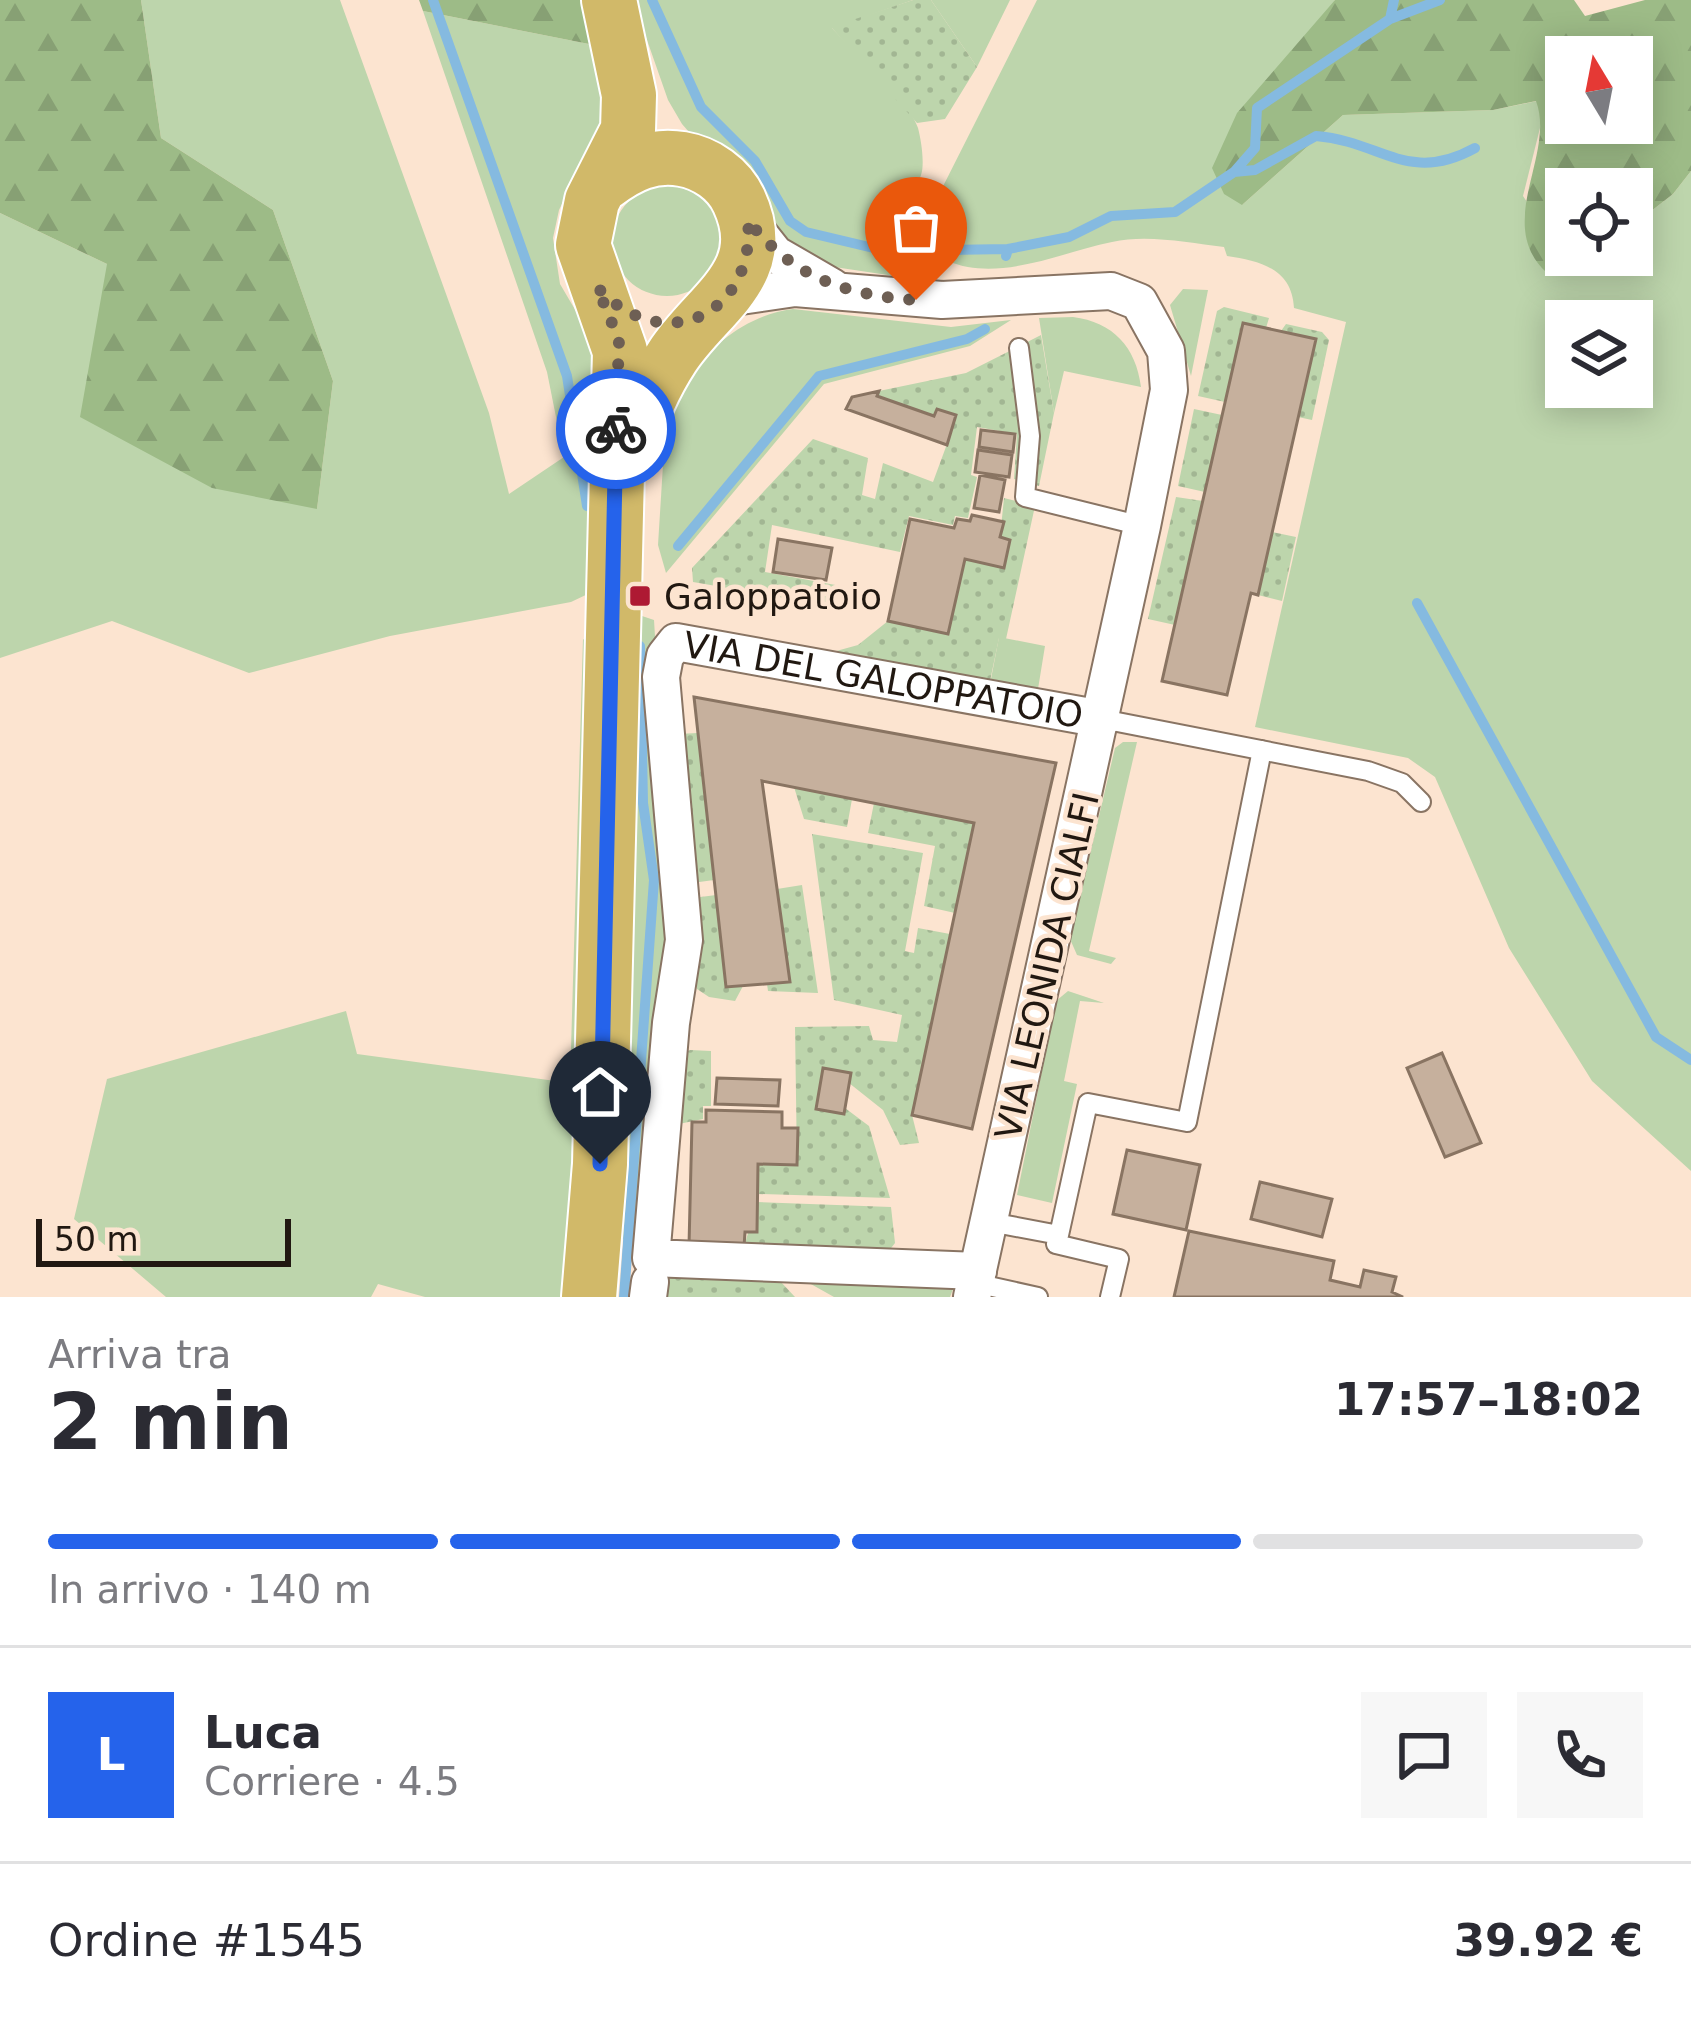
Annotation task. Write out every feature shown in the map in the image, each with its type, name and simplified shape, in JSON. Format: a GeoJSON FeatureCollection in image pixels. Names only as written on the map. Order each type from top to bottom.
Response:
{"type":"FeatureCollection","features":[{"type":"Feature","properties":{"kind":"main road"},"geometry":{"type":"LineString","coordinates":[[613,0],[659,105],[690,160]]}},
{"type":"Feature","properties":{"kind":"main road"},"geometry":{"type":"LineString","coordinates":[[589,1297],[599,1184],[620,351],[583,245],[592,202],[623,149],[629,112],[613,0]]}},
{"type":"Feature","properties":{"kind":"main road"},"geometry":{"type":"LineString","coordinates":[[605,183],[645,160],[690,160],[716,173],[736,194],[748,220],[746,261],[717,305],[676,350],[648,401],[613,516]]}},
{"type":"Feature","properties":{"kind":"main road"},"geometry":{"type":"LineString","coordinates":[[597,287],[614,306],[648,321],[685,322],[717,305]]}},
{"type":"Feature","properties":{"kind":"street","name":"VIA LEONIDA CIALFI"},"geometry":{"type":"LineString","coordinates":[[748,220],[783,260],[841,291]]}},
{"type":"Feature","properties":{"kind":"street","name":"VIA LEONIDA CIALFI"},"geometry":{"type":"LineString","coordinates":[[717,305],[777,289],[942,300],[1093,290],[1139,302],[1160,331],[1169,371],[1142,526],[975,1284]]}},
{"type":"Feature","properties":{"kind":"street","name":"VIA DEL GALOPPATOIO"},"geometry":{"type":"LineString","coordinates":[[975,1284],[651,1258],[671,1023],[684,940],[661,677],[665,656],[676,642],[1102,718]]}},
{"type":"Feature","properties":{"kind":"lane"},"geometry":{"type":"LineString","coordinates":[[1019,348],[1030,436],[1025,497],[1142,526]]}},
{"type":"Feature","properties":{"kind":"lane"},"geometry":{"type":"LineString","coordinates":[[1102,718],[1386,776],[1414,792],[1421,802]]}},
{"type":"Feature","properties":{"kind":"lane"},"geometry":{"type":"LineString","coordinates":[[1110,1297],[1119,1259],[1057,1244],[1088,1102],[1187,1122],[1262,750]]}},
{"type":"Feature","properties":{"kind":"lane"},"geometry":{"type":"LineString","coordinates":[[990,1222],[1059,1235]]}},
{"type":"Feature","properties":{"kind":"lane"},"geometry":{"type":"LineString","coordinates":[[975,1284],[1038,1297]]}},
{"type":"Feature","properties":{"kind":"green space"},"geometry":{"type":"Polygon","coordinates":[[[0,0],[141,0],[161,138],[273,210],[333,381],[317,509],[212,488],[80,417],[107,264],[0,213],[0,0]]]}},
{"type":"Feature","properties":{"kind":"green space"},"geometry":{"type":"Polygon","coordinates":[[[141,0],[340,0],[489,413],[509,494],[564,457],[547,372],[423,11],[599,46],[612,101],[559,210],[553,238],[560,284],[597,347],[592,592],[571,602],[390,636],[249,673],[112,621],[0,658],[0,213],[107,264],[317,509],[333,381],[273,210],[161,138],[141,0]]]}},
{"type":"Feature","properties":{"kind":"green space"},"geometry":{"type":"Polygon","coordinates":[[[419,0],[591,0],[599,46],[423,11],[419,0]]]}},
{"type":"Feature","properties":{"kind":"green space"},"geometry":{"type":"Polygon","coordinates":[[[633,0],[913,0],[832,28],[893,91],[918,128],[922,170],[906,222],[908,231],[926,247],[929,265],[901,277],[821,265],[794,253],[682,124],[668,100],[633,0]]]}},
{"type":"Feature","properties":{"kind":"green space"},"geometry":{"type":"Polygon","coordinates":[[[913,0],[931,0],[977,67],[945,119],[917,123],[831,27],[913,0]]]}},
{"type":"Feature","properties":{"kind":"green space"},"geometry":{"type":"Polygon","coordinates":[[[931,0],[1010,0],[977,67],[931,0]]]}},
{"type":"Feature","properties":{"kind":"green space"},"geometry":{"type":"Polygon","coordinates":[[[1037,0],[1335,0],[1242,205],[1343,115],[1493,110],[1537,101],[1542,120],[1523,196],[1545,229],[1545,276],[1653,276],[1653,210],[1691,171],[1691,1171],[1592,1081],[1509,948],[1435,777],[1408,758],[1255,727],[1346,322],[1294,308],[1281,276],[1263,264],[1227,256],[1224,247],[1126,240],[1030,264],[968,267],[948,261],[945,245],[951,238],[939,218],[927,218],[1037,0]]]}},
{"type":"Feature","properties":{"kind":"green space"},"geometry":{"type":"Polygon","coordinates":[[[1335,0],[1574,0],[1585,16],[1645,0],[1691,0],[1691,171],[1653,210],[1653,168],[1545,168],[1545,271],[1531,253],[1525,232],[1539,144],[1536,101],[1493,110],[1343,115],[1242,205],[1224,194],[1212,168],[1237,113],[1335,0]]]}},
{"type":"Feature","properties":{"kind":"green space"},"geometry":{"type":"Polygon","coordinates":[[[667,186],[688,190],[706,202],[718,220],[722,241],[718,262],[706,280],[688,292],[667,296],[646,292],[628,280],[616,262],[612,241],[616,220],[628,202],[646,190],[667,186]]]}},
{"type":"Feature","properties":{"kind":"green space"},"geometry":{"type":"Polygon","coordinates":[[[1183,289],[1208,290],[1191,376],[1170,305],[1183,289]]]}},
{"type":"Feature","properties":{"kind":"green space"},"geometry":{"type":"Polygon","coordinates":[[[1224,307],[1269,318],[1266,328],[1243,323],[1225,402],[1198,396],[1217,311],[1224,307]]]}},
{"type":"Feature","properties":{"kind":"green space"},"geometry":{"type":"Polygon","coordinates":[[[793,309],[951,327],[1011,320],[970,346],[824,384],[666,573],[658,545],[663,465],[653,464],[668,411],[699,363],[719,343],[767,315],[793,309]]]}},
{"type":"Feature","properties":{"kind":"green space"},"geometry":{"type":"Polygon","coordinates":[[[1073,317],[1100,324],[1120,339],[1134,360],[1141,387],[1064,371],[1054,413],[1039,318],[1073,317]]]}},
{"type":"Feature","properties":{"kind":"green space"},"geometry":{"type":"Polygon","coordinates":[[[1286,324],[1322,332],[1329,340],[1312,420],[1298,417],[1316,339],[1281,331],[1286,324]]]}},
{"type":"Feature","properties":{"kind":"green space"},"geometry":{"type":"Polygon","coordinates":[[[1041,335],[1054,413],[1039,486],[1014,479],[1017,434],[977,427],[971,475],[977,477],[968,518],[955,516],[953,525],[909,516],[900,552],[772,525],[765,572],[841,586],[825,605],[693,582],[692,568],[813,439],[868,458],[862,495],[875,499],[883,463],[933,482],[947,444],[934,416],[877,396],[879,391],[966,373],[1041,335]]]}},
{"type":"Feature","properties":{"kind":"green space"},"geometry":{"type":"Polygon","coordinates":[[[1194,409],[1222,415],[1205,492],[1178,486],[1194,409]]]}},
{"type":"Feature","properties":{"kind":"green space"},"geometry":{"type":"Polygon","coordinates":[[[1176,497],[1203,501],[1175,625],[1148,619],[1176,497]]]}},
{"type":"Feature","properties":{"kind":"green space"},"geometry":{"type":"Polygon","coordinates":[[[1004,498],[1035,506],[1006,639],[999,638],[990,681],[829,653],[858,645],[888,621],[948,633],[965,559],[1004,567],[1010,540],[1000,537],[1004,498]]]}},
{"type":"Feature","properties":{"kind":"green space"},"geometry":{"type":"Polygon","coordinates":[[[1272,532],[1296,537],[1282,601],[1258,595],[1272,532]]]}},
{"type":"Feature","properties":{"kind":"green space"},"geometry":{"type":"Polygon","coordinates":[[[636,614],[654,620],[671,898],[643,1240],[618,1239],[636,614]]]}},
{"type":"Feature","properties":{"kind":"green space"},"geometry":{"type":"Polygon","coordinates":[[[999,637],[1045,646],[1038,689],[991,679],[999,637]]]}},
{"type":"Feature","properties":{"kind":"green space"},"geometry":{"type":"Polygon","coordinates":[[[583,639],[589,643],[584,1084],[565,1297],[425,1297],[378,1284],[371,1297],[166,1297],[74,1219],[107,1079],[346,1011],[357,1054],[570,1083],[583,639]]]}},
{"type":"Feature","properties":{"kind":"green space"},"geometry":{"type":"Polygon","coordinates":[[[698,733],[714,880],[692,883],[677,734],[698,733]]]}},
{"type":"Feature","properties":{"kind":"green space"},"geometry":{"type":"Polygon","coordinates":[[[1123,742],[1137,742],[1089,951],[1116,958],[1111,964],[1077,955],[1070,939],[1115,748],[1123,742]]]}},
{"type":"Feature","properties":{"kind":"green space"},"geometry":{"type":"Polygon","coordinates":[[[794,787],[852,799],[847,827],[804,819],[794,787]]]}},
{"type":"Feature","properties":{"kind":"green space"},"geometry":{"type":"Polygon","coordinates":[[[874,803],[974,823],[955,913],[924,906],[935,846],[868,833],[874,803]]]}},
{"type":"Feature","properties":{"kind":"green space"},"geometry":{"type":"Polygon","coordinates":[[[812,834],[923,853],[905,951],[914,953],[918,928],[950,934],[912,1115],[919,1143],[900,1145],[883,1110],[849,1083],[843,1114],[845,1108],[869,1126],[890,1198],[758,1194],[758,1164],[797,1165],[795,1027],[869,1026],[873,1040],[897,1042],[902,1015],[834,1000],[812,834]]]}},
{"type":"Feature","properties":{"kind":"green space"},"geometry":{"type":"Polygon","coordinates":[[[802,885],[818,993],[768,991],[767,984],[790,982],[777,889],[802,885]]]}},
{"type":"Feature","properties":{"kind":"green space"},"geometry":{"type":"Polygon","coordinates":[[[716,895],[726,987],[743,986],[735,1001],[709,997],[697,989],[693,898],[716,895]]]}},
{"type":"Feature","properties":{"kind":"green space"},"geometry":{"type":"Polygon","coordinates":[[[1068,991],[1104,1003],[1080,1001],[1064,1081],[1077,1084],[1052,1203],[1017,1195],[1056,1001],[1068,991]]]}},
{"type":"Feature","properties":{"kind":"green space"},"geometry":{"type":"Polygon","coordinates":[[[711,1051],[711,1106],[703,1106],[703,1119],[674,1125],[682,1054],[711,1051]]]}},
{"type":"Feature","properties":{"kind":"green space"},"geometry":{"type":"Polygon","coordinates":[[[757,1202],[891,1207],[895,1243],[888,1252],[744,1247],[757,1202]]]}},
{"type":"Feature","properties":{"kind":"green space"},"geometry":{"type":"Polygon","coordinates":[[[793,1274],[956,1281],[950,1297],[834,1297],[793,1274]]]}},
{"type":"Feature","properties":{"kind":"green space"},"geometry":{"type":"Polygon","coordinates":[[[661,1276],[780,1281],[795,1297],[663,1297],[661,1276]]]}},
{"type":"Feature","properties":{"kind":"building"},"geometry":{"type":"Polygon","coordinates":[[[1243,323],[1316,339],[1258,595],[1251,593],[1227,695],[1162,681],[1243,323]]]}},
{"type":"Feature","properties":{"kind":"building"},"geometry":{"type":"Polygon","coordinates":[[[879,391],[877,396],[934,416],[937,409],[956,415],[947,445],[846,409],[852,397],[879,391]]]}},
{"type":"Feature","properties":{"kind":"building"},"geometry":{"type":"Polygon","coordinates":[[[981,430],[1015,434],[1013,452],[979,447],[981,430]]]}},
{"type":"Feature","properties":{"kind":"building"},"geometry":{"type":"Polygon","coordinates":[[[978,450],[1012,455],[1009,477],[975,472],[978,450]]]}},
{"type":"Feature","properties":{"kind":"building"},"geometry":{"type":"Polygon","coordinates":[[[980,475],[1005,480],[999,512],[974,508],[980,475]]]}},
{"type":"Feature","properties":{"kind":"building"},"geometry":{"type":"Polygon","coordinates":[[[972,515],[1004,522],[1000,537],[1010,540],[1004,568],[965,559],[948,634],[888,621],[910,519],[954,528],[957,519],[970,521],[972,515]]]}},
{"type":"Feature","properties":{"kind":"building"},"geometry":{"type":"Polygon","coordinates":[[[778,539],[832,548],[826,580],[773,572],[778,539]]]}},
{"type":"Feature","properties":{"kind":"building"},"geometry":{"type":"Polygon","coordinates":[[[694,697],[1056,763],[972,1129],[912,1115],[974,823],[762,781],[790,982],[726,987],[694,697]]]}},
{"type":"Feature","properties":{"kind":"building"},"geometry":{"type":"Polygon","coordinates":[[[1442,1053],[1481,1143],[1445,1157],[1407,1068],[1442,1053]]]}},
{"type":"Feature","properties":{"kind":"building"},"geometry":{"type":"Polygon","coordinates":[[[823,1068],[851,1073],[844,1114],[816,1109],[823,1068]]]}},
{"type":"Feature","properties":{"kind":"building"},"geometry":{"type":"Polygon","coordinates":[[[717,1078],[780,1080],[778,1106],[715,1104],[717,1078]]]}},
{"type":"Feature","properties":{"kind":"building"},"geometry":{"type":"Polygon","coordinates":[[[706,1110],[782,1112],[782,1128],[798,1128],[797,1165],[758,1164],[757,1232],[745,1232],[744,1247],[689,1246],[692,1122],[706,1122],[706,1110]]]}},
{"type":"Feature","properties":{"kind":"building"},"geometry":{"type":"Polygon","coordinates":[[[1127,1150],[1200,1165],[1186,1230],[1113,1214],[1127,1150]]]}},
{"type":"Feature","properties":{"kind":"building"},"geometry":{"type":"Polygon","coordinates":[[[1260,1182],[1332,1199],[1322,1237],[1251,1219],[1260,1182]]]}},
{"type":"Feature","properties":{"kind":"building"},"geometry":{"type":"Polygon","coordinates":[[[1189,1231],[1334,1261],[1330,1280],[1360,1287],[1364,1270],[1396,1277],[1392,1292],[1403,1297],[1174,1297],[1189,1231]]]}},
{"type":"Feature","properties":{"kind":"waterway"},"geometry":{"type":"LineString","coordinates":[[433,0],[567,376],[587,506]]}},
{"type":"Feature","properties":{"kind":"waterway"},"geometry":{"type":"LineString","coordinates":[[652,0],[701,107],[755,161],[790,221],[806,232],[886,251],[1008,249]]}},
{"type":"Feature","properties":{"kind":"waterway"},"geometry":{"type":"LineString","coordinates":[[1006,256],[1008,249],[1069,237],[1111,216],[1175,212],[1234,172],[1255,148],[1257,108],[1390,19],[1394,0]]}},
{"type":"Feature","properties":{"kind":"waterway"},"geometry":{"type":"LineString","coordinates":[[1390,19],[1440,0]]}},
{"type":"Feature","properties":{"kind":"waterway"},"geometry":{"type":"LineString","coordinates":[[1234,172],[1255,170],[1316,136],[1412,162],[1452,158],[1475,148]]}},
{"type":"Feature","properties":{"kind":"waterway"},"geometry":{"type":"LineString","coordinates":[[678,546],[819,376],[967,339],[985,329]]}},
{"type":"Feature","properties":{"kind":"waterway"},"geometry":{"type":"LineString","coordinates":[[1417,603],[1656,1037],[1691,1060]]}},
{"type":"Feature","properties":{"kind":"waterway"},"geometry":{"type":"LineString","coordinates":[[624,1297],[654,880],[643,803],[640,646]]}},
{"type":"Feature","properties":{"kind":"way so far"},"geometry":{"type":"LineString","coordinates":[[616,429],[619,340],[597,287],[614,306],[660,324],[685,322],[707,313],[727,298],[742,274],[750,247],[748,220],[775,254],[841,291],[916,300]]}},
{"type":"Feature","properties":{"kind":"place","name":"Galoppatoio"},"geometry":{"type":"Point","coordinates":[640,596]}},
{"type":"Feature","properties":{"kind":"route"},"geometry":{"type":"LineString","coordinates":[[600,1164],[616,429]]}}]}
